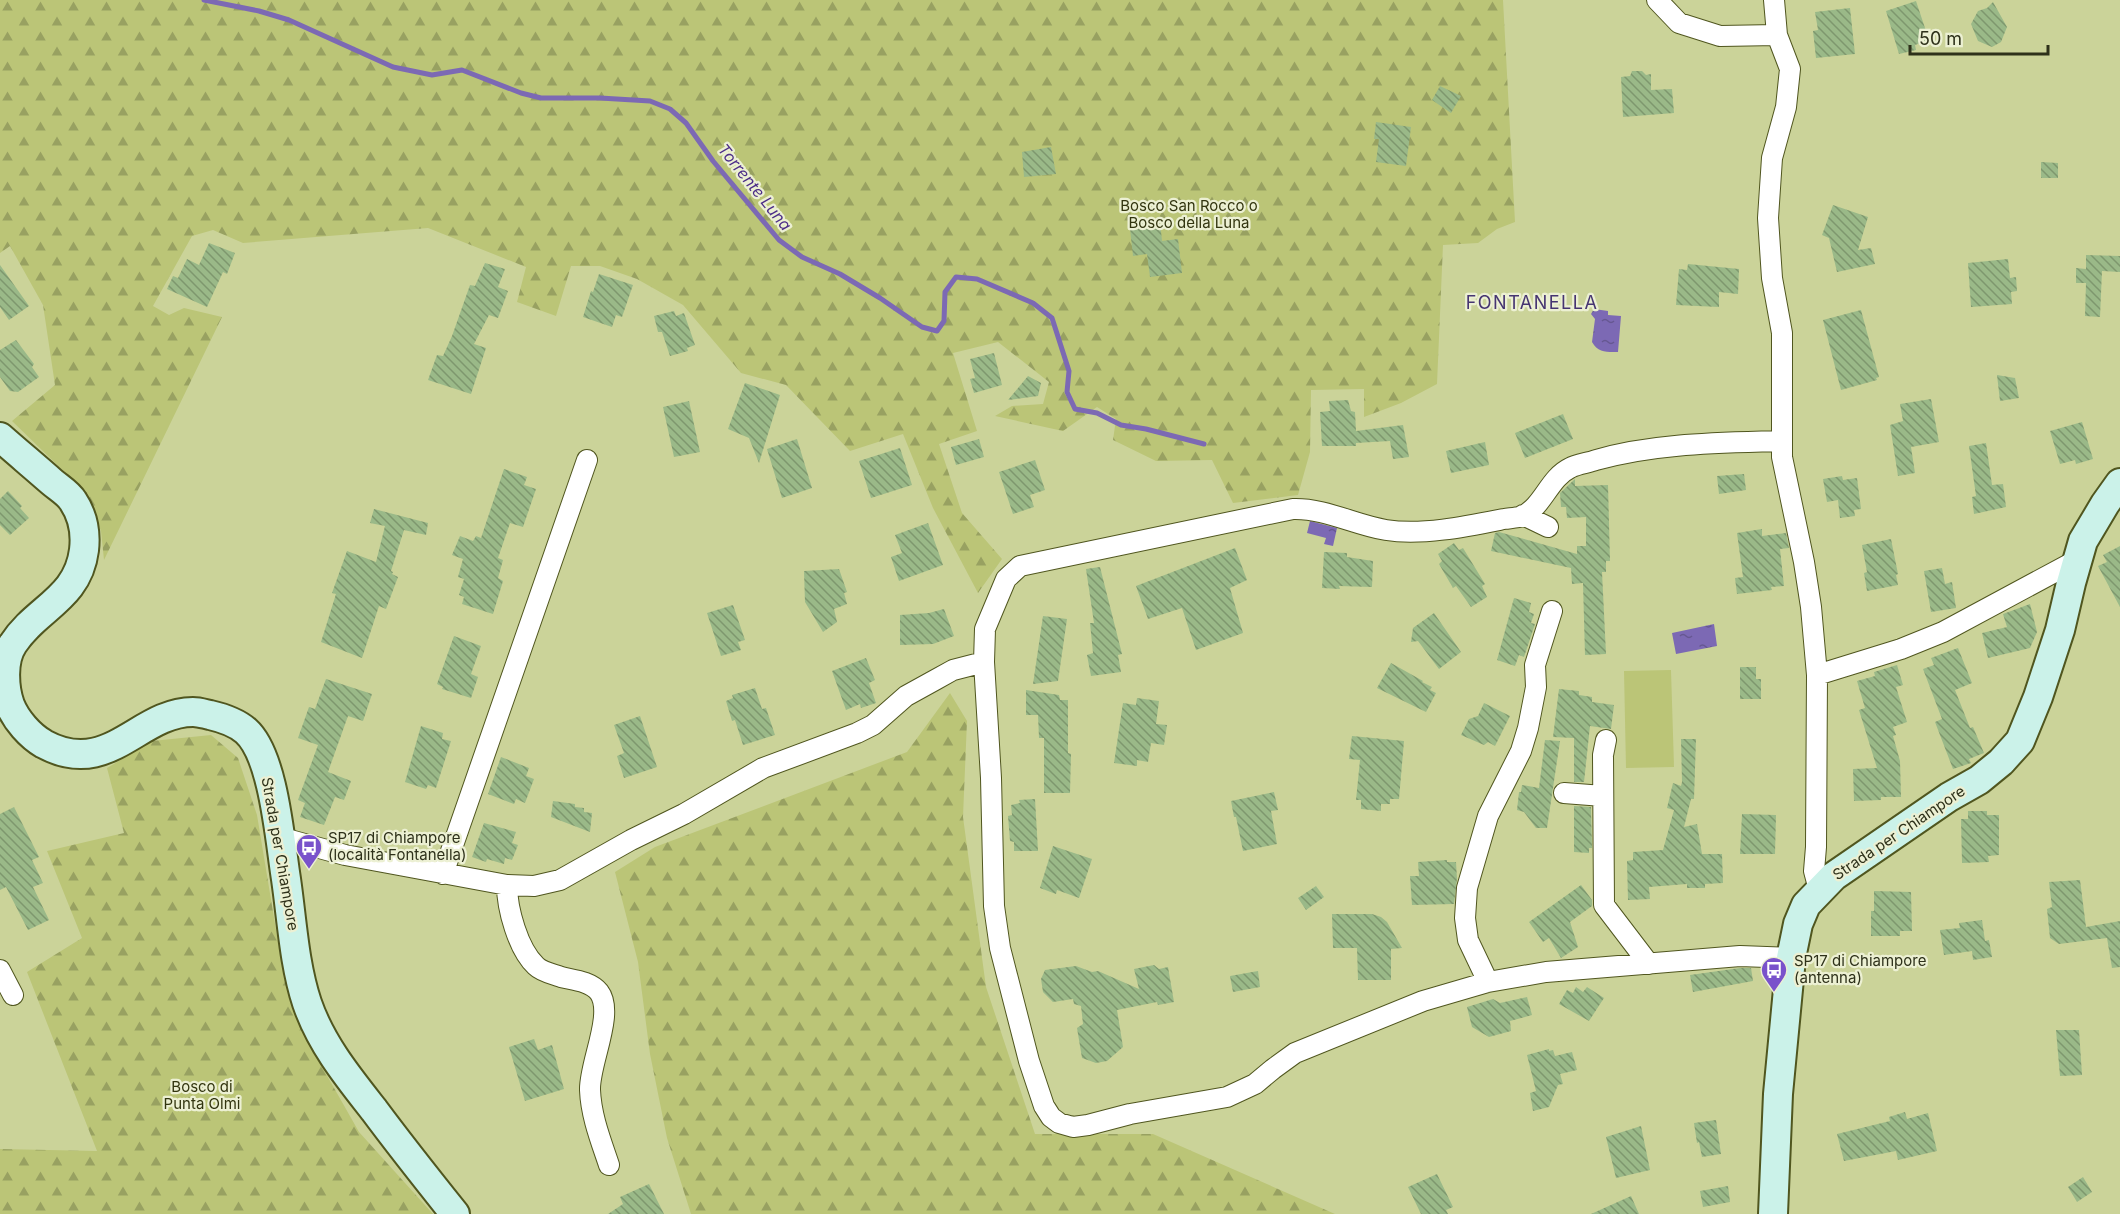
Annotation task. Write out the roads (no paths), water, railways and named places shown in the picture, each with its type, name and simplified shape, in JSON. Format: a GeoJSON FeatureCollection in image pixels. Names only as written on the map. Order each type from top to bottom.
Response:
{"type":"FeatureCollection","features":[{"type":"Feature","properties":{"kind":"street"},"geometry":{"type":"LineString","coordinates":[[1657,0],[1679,23],[1720,36],[1777,35]]}},
{"type":"Feature","properties":{"kind":"street"},"geometry":{"type":"LineString","coordinates":[[1774,0],[1777,35],[1790,69],[1786,107],[1772,158],[1768,218],[1772,278],[1782,333],[1782,457],[1804,562],[1818,675],[1814,871],[1819,890]]}},
{"type":"Feature","properties":{"kind":"street","name":"Strada per Chiampore"},"geometry":{"type":"LineString","coordinates":[[0,437],[72,498],[81,516],[85,539],[83,558],[74,581],[12,645],[4,661],[5,683],[11,707],[37,740],[56,750],[79,754],[102,751],[166,718],[193,712],[224,718],[246,731],[259,748],[270,783],[307,1003],[323,1040],[345,1072],[454,1214]]}},
{"type":"Feature","properties":{"kind":"street"},"geometry":{"type":"LineString","coordinates":[[1782,441],[1714,443],[1618,454],[1570,467],[1554,479],[1533,507],[1523,515],[1453,528],[1388,531],[1308,508],[1293,509],[1041,560],[1020,566],[1006,579],[985,629],[984,662],[991,769],[994,906],[1000,948],[1029,1061],[1044,1106],[1051,1117],[1059,1123],[1073,1127],[1227,1096],[1255,1084],[1295,1053],[1313,1045],[1424,1000],[1488,982],[1546,972],[1740,956],[1791,958]]}},
{"type":"Feature","properties":{"kind":"street"},"geometry":{"type":"LineString","coordinates":[[443,874],[587,460]]}},
{"type":"Feature","properties":{"kind":"street","name":"Strada per Chiampore"},"geometry":{"type":"LineString","coordinates":[[1773,1214],[1778,1094],[1791,958],[1798,924],[1806,905],[1834,876],[1875,846],[1979,780],[2001,762],[2020,741],[2038,697],[2060,630],[2083,541],[2105,504],[2119,490]]}},
{"type":"Feature","properties":{"kind":"street"},"geometry":{"type":"LineString","coordinates":[[1523,515],[1548,527]]}},
{"type":"Feature","properties":{"kind":"street"},"geometry":{"type":"LineString","coordinates":[[1818,675],[1901,649],[1943,632],[2077,560]]}},
{"type":"Feature","properties":{"kind":"street"},"geometry":{"type":"LineString","coordinates":[[1488,982],[1468,940],[1465,918],[1467,888],[1488,816],[1521,751],[1536,687],[1535,665],[1552,610]]}},
{"type":"Feature","properties":{"kind":"street"},"geometry":{"type":"LineString","coordinates":[[279,837],[345,855],[507,885],[534,886],[560,880],[631,840],[684,814],[763,768],[873,725],[906,696],[953,670],[984,662]]}},
{"type":"Feature","properties":{"kind":"street"},"geometry":{"type":"LineString","coordinates":[[1606,740],[1603,796],[1604,905],[1649,964]]}},
{"type":"Feature","properties":{"kind":"street"},"geometry":{"type":"LineString","coordinates":[[1564,793],[1603,796]]}},
{"type":"Feature","properties":{"kind":"street"},"geometry":{"type":"LineString","coordinates":[[507,885],[511,918],[520,943],[536,966],[554,975],[587,983],[600,992],[604,1010],[603,1029],[593,1062],[590,1089],[594,1117],[609,1165]]}},
{"type":"Feature","properties":{"kind":"street"},"geometry":{"type":"LineString","coordinates":[[0,970],[13,995]]}},
{"type":"Feature","properties":{"kind":"water"},"geometry":{"type":"Polygon","coordinates":[[[1594,309],[1608,311],[1608,315],[1621,316],[1618,352],[1607,352],[1594,346],[1592,342],[1595,319],[1591,314],[1594,309]]]}},
{"type":"Feature","properties":{"kind":"water"},"geometry":{"type":"Polygon","coordinates":[[[1310,521],[1337,528],[1333,546],[1324,544],[1326,538],[1307,533],[1310,521]]]}},
{"type":"Feature","properties":{"kind":"water"},"geometry":{"type":"Polygon","coordinates":[[[1714,624],[1717,646],[1676,654],[1672,633],[1714,624]]]}},
{"type":"Feature","properties":{"kind":"waterway","name":"Torrente Luna"},"geometry":{"type":"LineString","coordinates":[[204,0],[259,11],[289,20],[393,67],[432,75],[462,70],[521,93],[541,98],[650,101],[670,109],[686,123],[713,161],[779,240],[802,257],[840,274],[922,327],[937,331],[944,321],[945,292],[956,277],[977,279],[1033,303],[1052,318],[1069,371],[1067,392],[1075,409],[1097,413],[1121,425],[1204,444]]}},
{"type":"Feature","properties":{"kind":"place","name":"SP17 di Chiampore (località Fontanella)"},"geometry":{"type":"Point","coordinates":[309,870]}},
{"type":"Feature","properties":{"kind":"place","name":"SP17 di Chiampore (antenna)"},"geometry":{"type":"Point","coordinates":[1774,993]}},
{"type":"Feature","properties":{"kind":"district","name":"FONTANELLA"},"geometry":{"type":"Point","coordinates":[1532,303]}},
{"type":"Feature","properties":{"kind":"park label","name":"Bosco San Rocco o Bosco della Luna"},"geometry":{"type":"Point","coordinates":[1189,214]}},
{"type":"Feature","properties":{"kind":"park label","name":"Bosco di Punta Olmi"},"geometry":{"type":"Point","coordinates":[202,1096]}}]}
